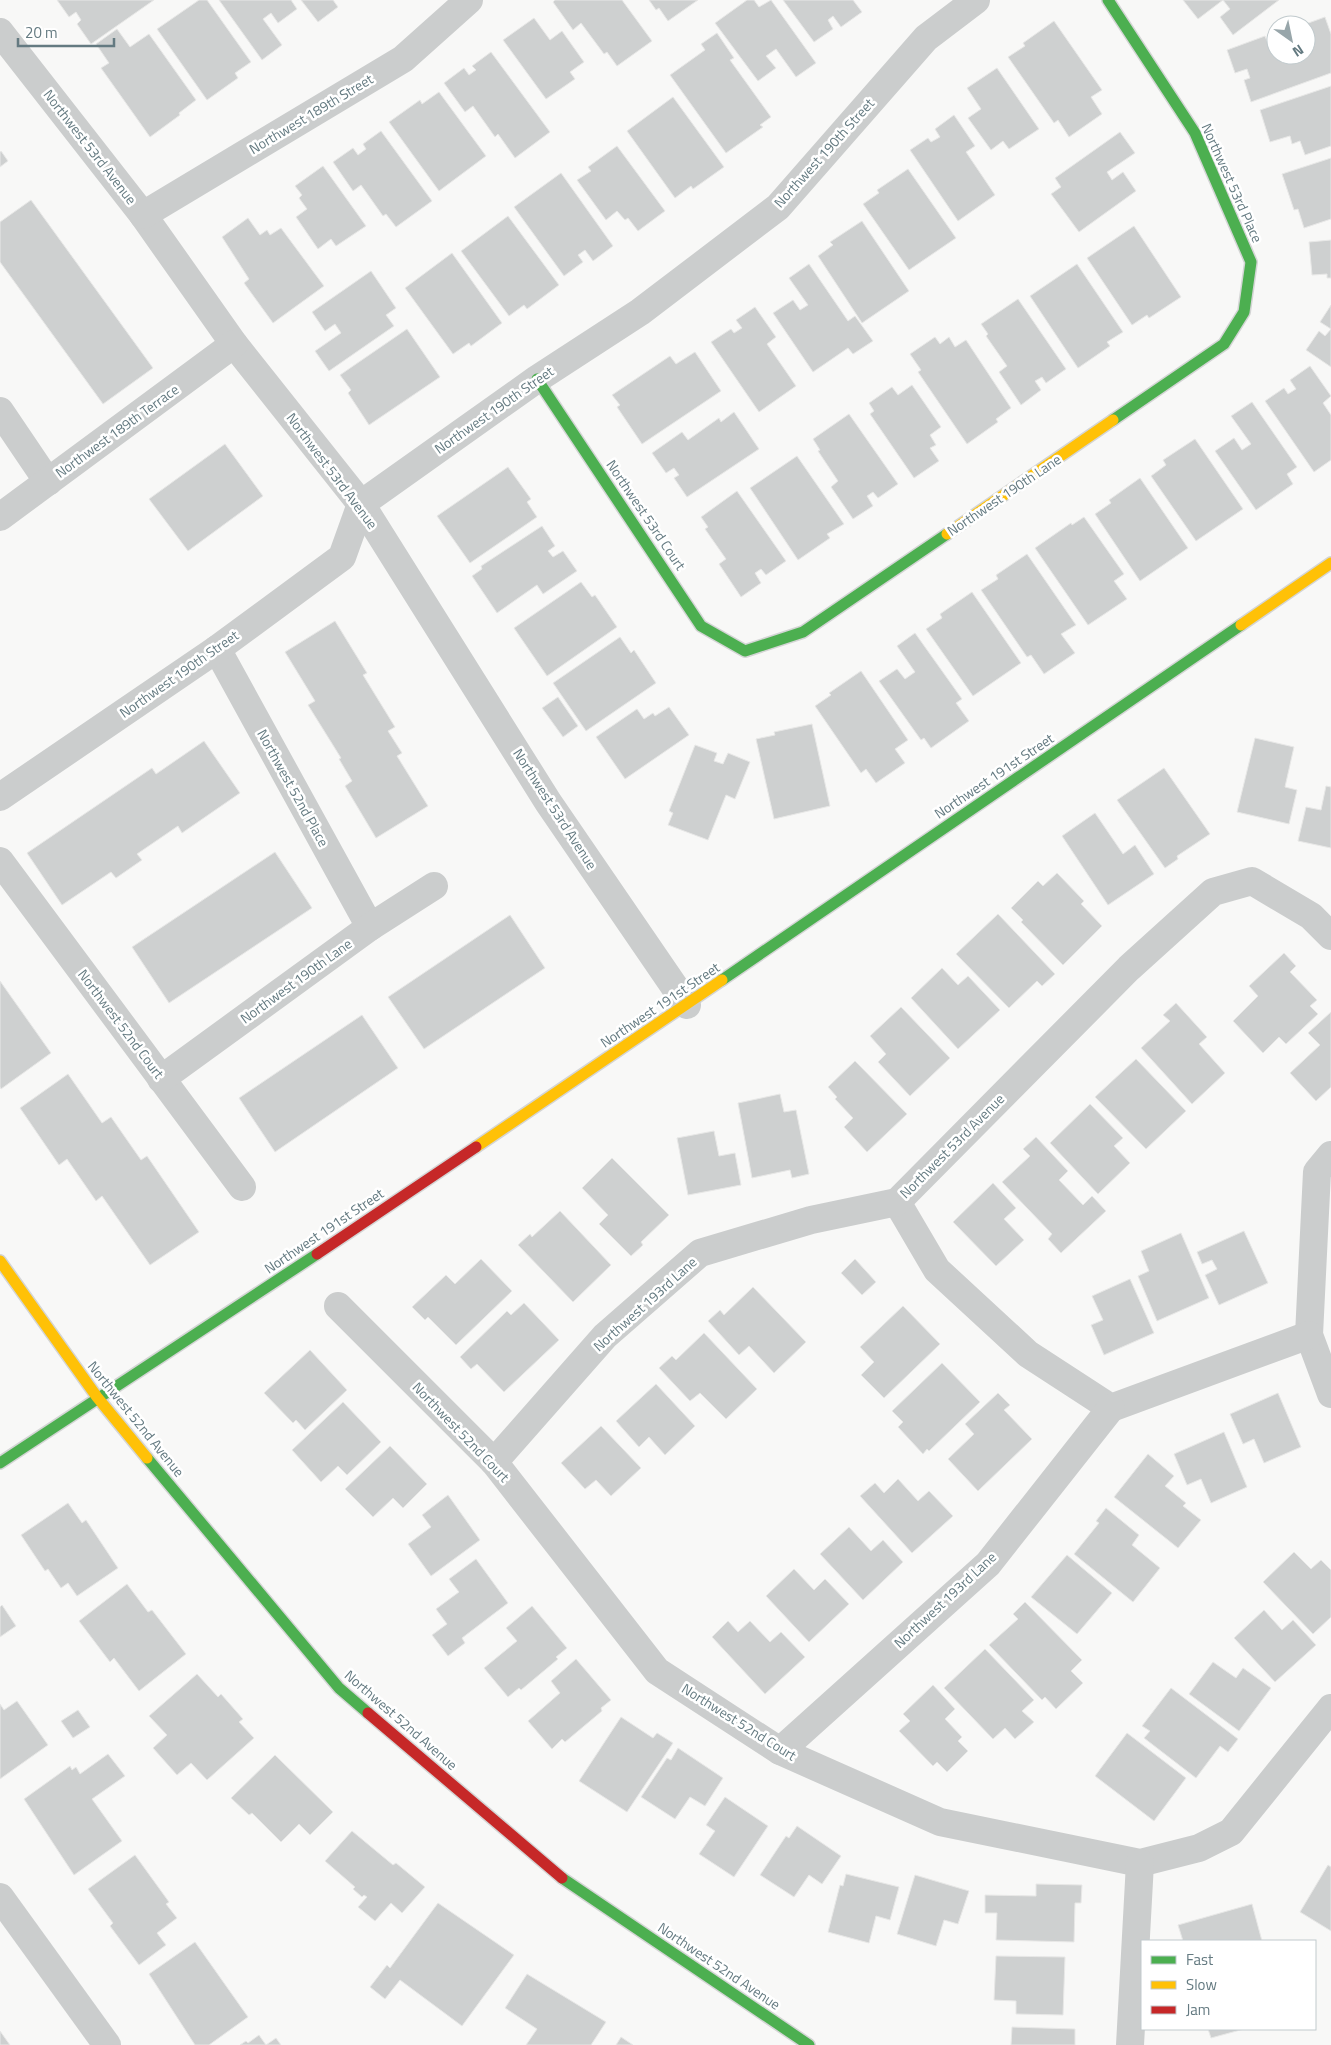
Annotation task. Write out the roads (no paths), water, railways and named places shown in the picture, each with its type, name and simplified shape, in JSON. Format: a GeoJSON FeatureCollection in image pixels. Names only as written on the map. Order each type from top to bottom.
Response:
{"type":"FeatureCollection","features":[{"type":"Feature","properties":{"kind":"street","name":"Northwest 189th Street"},"geometry":{"type":"LineString","coordinates":[[144,215],[403,59],[469,0]]}},
{"type":"Feature","properties":{"kind":"street","name":"Northwest 190th Street"},"geometry":{"type":"LineString","coordinates":[[0,797],[217,649],[342,557],[361,504],[537,379],[640,312],[778,207],[926,38],[976,0]]}},
{"type":"Feature","properties":{"kind":"street","name":"Northwest 53rd Place"},"geometry":{"type":"LineString","coordinates":[[1108,0],[1195,133],[1251,262],[1244,312]]}},
{"type":"Feature","properties":{"kind":"street","name":"Northwest 53rd Avenue"},"geometry":{"type":"LineString","coordinates":[[0,32],[144,215],[234,344],[361,504],[548,802],[687,1005]]}},
{"type":"Feature","properties":{"kind":"street","name":"Northwest 190th Lane"},"geometry":{"type":"LineString","coordinates":[[745,651],[803,632],[811,627],[1224,344],[1244,312]]}},
{"type":"Feature","properties":{"kind":"street","name":"Northwest 189th Terrace"},"geometry":{"type":"LineString","coordinates":[[0,517],[234,344]]}},
{"type":"Feature","properties":{"kind":"street","name":"Northwest 53rd Court"},"geometry":{"type":"LineString","coordinates":[[537,379],[701,626],[745,651]]}},
{"type":"Feature","properties":{"kind":"street"},"geometry":{"type":"LineString","coordinates":[[0,411],[48,482]]}},
{"type":"Feature","properties":{"kind":"street","name":"Northwest 191st Street"},"geometry":{"type":"LineString","coordinates":[[0,1463],[97,1397],[296,1269],[687,1005],[1331,563]]}},
{"type":"Feature","properties":{"kind":"street","name":"Northwest 52nd Place"},"geometry":{"type":"LineString","coordinates":[[217,649],[370,927]]}},
{"type":"Feature","properties":{"kind":"street","name":"Northwest 52nd Court"},"geometry":{"type":"LineString","coordinates":[[0,861],[242,1187]]}},
{"type":"Feature","properties":{"kind":"street","name":"Northwest 53rd Avenue"},"geometry":{"type":"LineString","coordinates":[[1110,1408],[1028,1354],[938,1270],[897,1202],[1129,968],[1213,892],[1252,881],[1311,916],[1331,936]]}},
{"type":"Feature","properties":{"kind":"street","name":"Northwest 190th Lane"},"geometry":{"type":"LineString","coordinates":[[161,1079],[370,927],[434,886]]}},
{"type":"Feature","properties":{"kind":"street"},"geometry":{"type":"LineString","coordinates":[[1331,1155],[1317,1172],[1309,1335],[1331,1394]]}},
{"type":"Feature","properties":{"kind":"street","name":"Northwest 193rd Lane"},"geometry":{"type":"LineString","coordinates":[[494,1462],[605,1336],[700,1253],[811,1220],[897,1202]]}},
{"type":"Feature","properties":{"kind":"street","name":"Northwest 52nd Avenue"},"geometry":{"type":"LineString","coordinates":[[0,1261],[97,1397],[339,1688],[550,1870],[809,2045]]}},
{"type":"Feature","properties":{"kind":"street","name":"Northwest 52nd Court"},"geometry":{"type":"LineString","coordinates":[[338,1306],[494,1462],[658,1670],[780,1751],[940,1822],[1140,1863]]}},
{"type":"Feature","properties":{"kind":"street"},"geometry":{"type":"LineString","coordinates":[[1110,1408],[1309,1335]]}},
{"type":"Feature","properties":{"kind":"street","name":"Northwest 193rd Lane"},"geometry":{"type":"LineString","coordinates":[[780,1751],[988,1564],[1110,1408]]}},
{"type":"Feature","properties":{"kind":"street"},"geometry":{"type":"LineString","coordinates":[[1130,2045],[1140,1863],[1199,1848],[1231,1832],[1331,1708]]}},
{"type":"Feature","properties":{"kind":"street"},"geometry":{"type":"LineString","coordinates":[[0,1897],[107,2045]]}}]}
